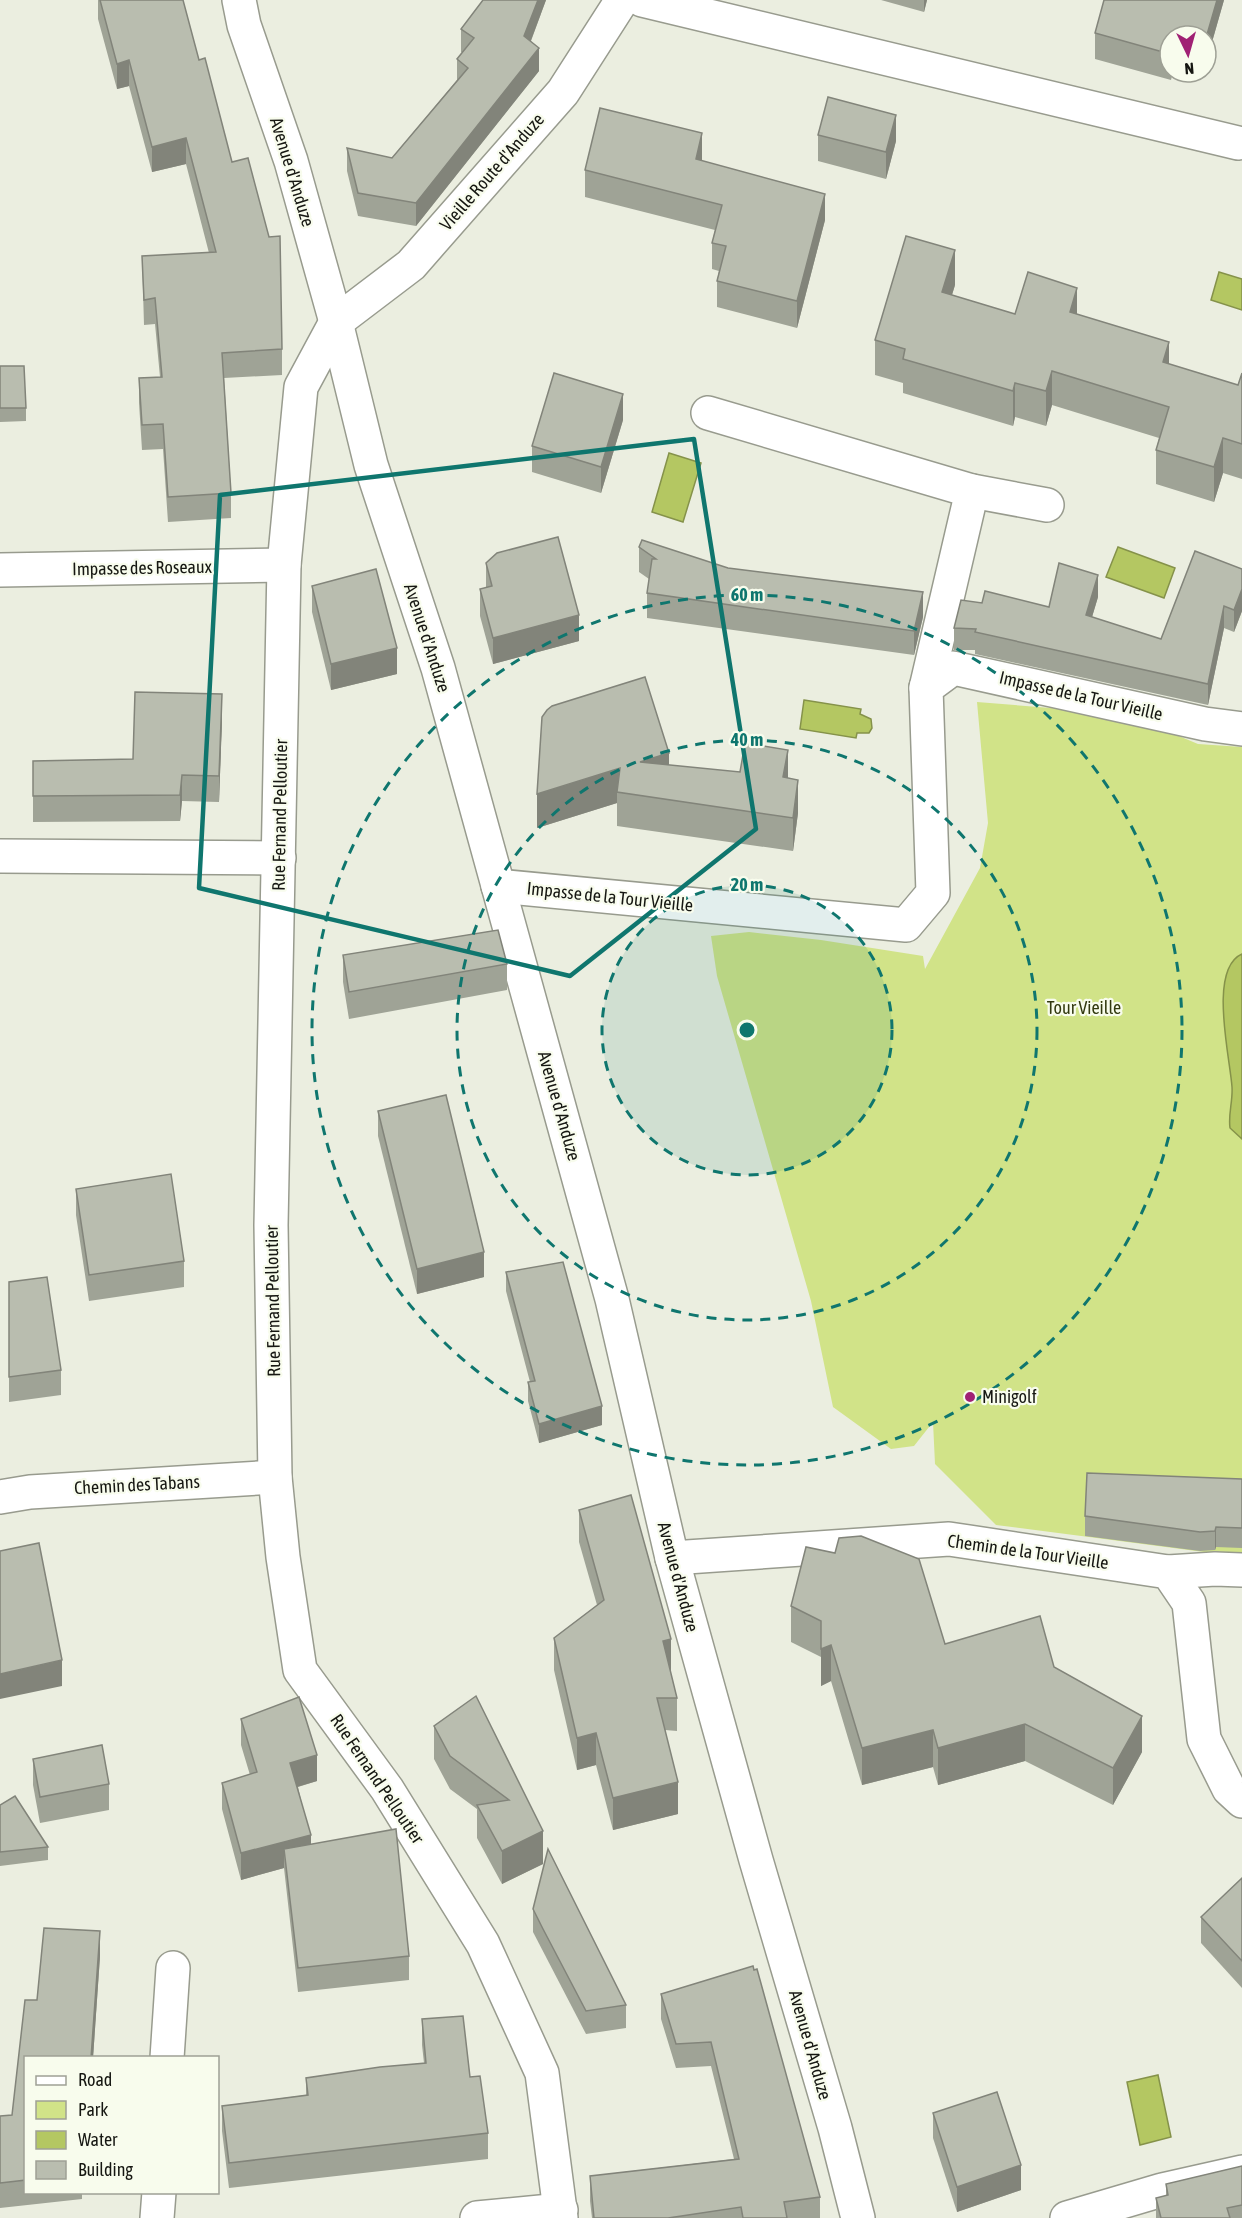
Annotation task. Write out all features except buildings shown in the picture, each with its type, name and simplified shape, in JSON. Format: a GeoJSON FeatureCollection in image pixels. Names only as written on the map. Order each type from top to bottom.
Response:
{"type":"FeatureCollection","features":[{"type":"Feature","properties":{"kind":"street","name":"Avenue d'Anduze"},"geometry":{"type":"LineString","coordinates":[[239,0],[244,25],[291,161],[336,322],[371,465],[438,668],[612,1299],[672,1558],[756,1860],[835,2128],[858,2218]]}},
{"type":"Feature","properties":{"kind":"street","name":"Vieille Route d'Anduze"},"geometry":{"type":"LineString","coordinates":[[336,322],[411,265],[563,92],[622,0]]}},
{"type":"Feature","properties":{"kind":"street"},"geometry":{"type":"LineString","coordinates":[[642,0],[1238,143]]}},
{"type":"Feature","properties":{"kind":"street","name":"Rue Fernand Pelloutier"},"geometry":{"type":"LineString","coordinates":[[336,322],[301,387],[284,565],[271,1225],[275,1477],[284,1557],[300,1670],[387,1789],[483,1944],[542,2073],[561,2214]]}},
{"type":"Feature","properties":{"kind":"street"},"geometry":{"type":"LineString","coordinates":[[708,412],[972,490],[1047,505]]}},
{"type":"Feature","properties":{"kind":"street","name":"Impasse de la Tour Vieille"},"geometry":{"type":"LineString","coordinates":[[498,886],[906,925],[933,893],[926,688],[972,490]]}},
{"type":"Feature","properties":{"kind":"street","name":"Impasse des Roseaux"},"geometry":{"type":"LineString","coordinates":[[0,570],[284,565]]}},
{"type":"Feature","properties":{"kind":"street","name":"Impasse de la Tour Vieille"},"geometry":{"type":"LineString","coordinates":[[926,688],[953,668],[1205,724],[1242,729]]}},
{"type":"Feature","properties":{"kind":"street"},"geometry":{"type":"LineString","coordinates":[[0,856],[279,858]]}},
{"type":"Feature","properties":{"kind":"street","name":"Chemin des Tabans"},"geometry":{"type":"LineString","coordinates":[[0,1497],[30,1492],[275,1477]]}},
{"type":"Feature","properties":{"kind":"street","name":"Chemin de la Tour Vieille"},"geometry":{"type":"LineString","coordinates":[[672,1558],[949,1539],[1168,1572],[1242,1570]]}},
{"type":"Feature","properties":{"kind":"street"},"geometry":{"type":"LineString","coordinates":[[1168,1572],[1189,1603],[1204,1739],[1229,1789],[1242,1801]]}},
{"type":"Feature","properties":{"kind":"street"},"geometry":{"type":"LineString","coordinates":[[167,2056],[173,1968]]}},
{"type":"Feature","properties":{"kind":"street"},"geometry":{"type":"LineString","coordinates":[[1067,2218],[1162,2190],[1242,2172]]}},
{"type":"Feature","properties":{"kind":"street"},"geometry":{"type":"LineString","coordinates":[[157,2218],[159,2194]]}},
{"type":"Feature","properties":{"kind":"street"},"geometry":{"type":"LineString","coordinates":[[477,2218],[561,2214]]}},
{"type":"Feature","properties":{"kind":"highlighted area"},"geometry":{"type":"Polygon","coordinates":[[[694,439],[756,829],[570,976],[199,888],[220,495],[694,439]]]}},
{"type":"Feature","properties":{"kind":"green space","name":"Tour Vieille"},"geometry":{"type":"Polygon","coordinates":[[[977,702],[1126,714],[1198,744],[1242,747],[1242,1552],[1204,1552],[996,1525],[935,1464],[933,1422],[914,1446],[891,1449],[833,1407],[811,1301],[717,976],[711,936],[749,932],[821,940],[923,956],[925,969],[980,868],[988,823],[977,702]]]}},
{"type":"Feature","properties":{"kind":"water"},"geometry":{"type":"Polygon","coordinates":[[[1219,272],[1242,279],[1242,310],[1211,300],[1219,272]]]}},
{"type":"Feature","properties":{"kind":"water"},"geometry":{"type":"Polygon","coordinates":[[[669,453],[701,463],[683,522],[652,512],[669,453]]]}},
{"type":"Feature","properties":{"kind":"water"},"geometry":{"type":"Polygon","coordinates":[[[1118,547],[1175,568],[1164,598],[1106,577],[1118,547]]]}},
{"type":"Feature","properties":{"kind":"water"},"geometry":{"type":"Polygon","coordinates":[[[804,700],[861,709],[860,714],[871,719],[872,728],[869,733],[857,733],[856,738],[800,729],[804,700]]]}},
{"type":"Feature","properties":{"kind":"water"},"geometry":{"type":"Polygon","coordinates":[[[1242,954],[1242,1139],[1230,1128],[1232,1087],[1225,1036],[1223,995],[1226,977],[1232,963],[1242,954]]]}},
{"type":"Feature","properties":{"kind":"water"},"geometry":{"type":"Polygon","coordinates":[[[1158,2075],[1171,2137],[1140,2145],[1127,2082],[1158,2075]]]}},
{"type":"Feature","properties":{"kind":"place","name":"Minigolf"},"geometry":{"type":"Point","coordinates":[970,1397]}}]}
